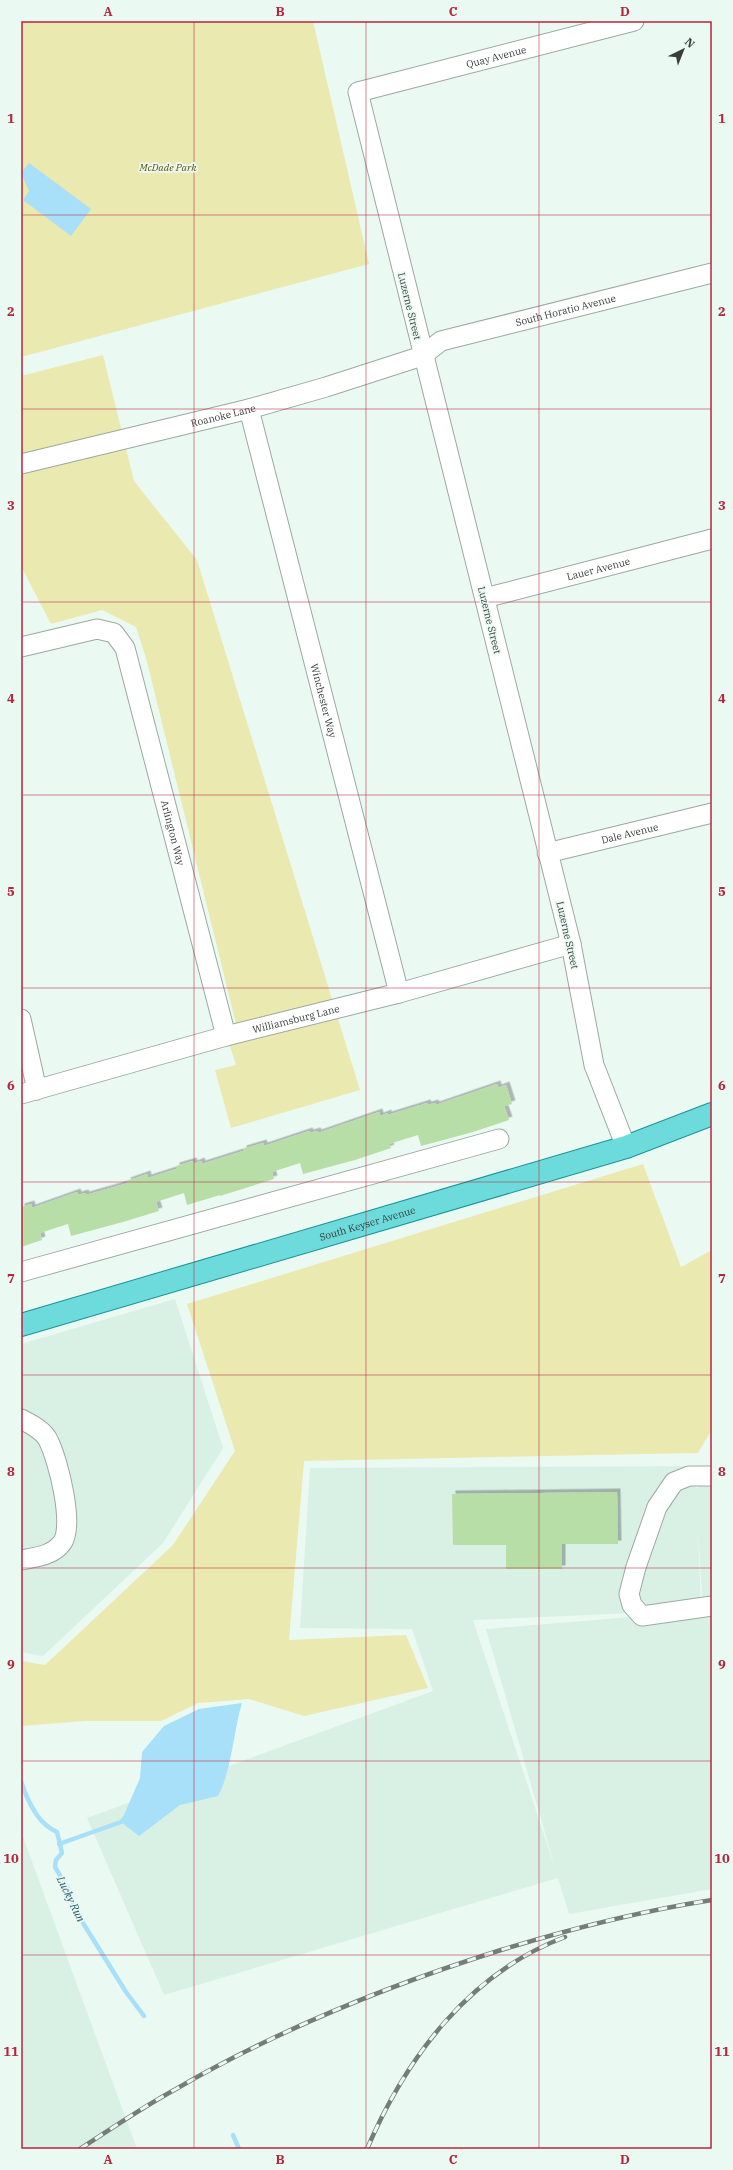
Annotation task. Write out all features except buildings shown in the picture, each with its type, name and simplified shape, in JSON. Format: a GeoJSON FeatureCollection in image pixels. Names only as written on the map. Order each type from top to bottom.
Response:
{"type":"FeatureCollection","features":[{"type":"Feature","properties":{"kind":"main road","name":"South Keyser Avenue"},"geometry":{"type":"LineString","coordinates":[[21,1325],[626,1147],[712,1114]]}},
{"type":"Feature","properties":{"kind":"street","name":"Quay Avenue"},"geometry":{"type":"LineString","coordinates":[[358,92],[634,21]]}},
{"type":"Feature","properties":{"kind":"street","name":"Luzerne Street"},"geometry":{"type":"LineString","coordinates":[[358,92],[422,356],[485,598],[547,853],[571,944],[594,1065],[626,1147]]}},
{"type":"Feature","properties":{"kind":"street","name":"South Horatio Avenue"},"geometry":{"type":"LineString","coordinates":[[422,356],[441,341],[712,273]]}},
{"type":"Feature","properties":{"kind":"street","name":"Roanoke Lane"},"geometry":{"type":"LineString","coordinates":[[21,464],[249,409],[326,387],[422,356]]}},
{"type":"Feature","properties":{"kind":"street","name":"Winchester Way"},"geometry":{"type":"LineString","coordinates":[[249,409],[399,993]]}},
{"type":"Feature","properties":{"kind":"street","name":"Lauer Avenue"},"geometry":{"type":"LineString","coordinates":[[485,598],[712,539]]}},
{"type":"Feature","properties":{"kind":"street","name":"Arlington Way"},"geometry":{"type":"LineString","coordinates":[[21,647],[97,629],[114,633],[124,648],[131,665],[226,1036]]}},
{"type":"Feature","properties":{"kind":"street","name":"Dale Avenue"},"geometry":{"type":"LineString","coordinates":[[547,853],[712,813]]}},
{"type":"Feature","properties":{"kind":"street","name":"Williamsburg Lane"},"geometry":{"type":"LineString","coordinates":[[29,1092],[226,1036],[399,993],[571,944]]}},
{"type":"Feature","properties":{"kind":"street"},"geometry":{"type":"LineString","coordinates":[[21,1020],[29,1092]]}},
{"type":"Feature","properties":{"kind":"street"},"geometry":{"type":"LineString","coordinates":[[21,1272],[500,1139]]}},
{"type":"Feature","properties":{"kind":"street"},"geometry":{"type":"LineString","coordinates":[[21,1419],[40,1431],[49,1441],[65,1494],[66,1530],[63,1542],[49,1554],[21,1560]]}},
{"type":"Feature","properties":{"kind":"street"},"geometry":{"type":"LineString","coordinates":[[712,1476],[689,1476],[674,1482],[657,1507],[636,1566],[629,1594],[632,1605],[642,1616],[712,1606]]}},
{"type":"Feature","properties":{"kind":"shaded area"},"geometry":{"type":"Polygon","coordinates":[[[175,1299],[223,1448],[163,1543],[43,1656],[21,1652],[21,1344],[175,1299]]]}},
{"type":"Feature","properties":{"kind":"shaded area"},"geometry":{"type":"Polygon","coordinates":[[[694,1466],[696,1489],[712,1475],[712,1889],[569,1914],[558,1878],[164,1995],[87,1818],[433,1691],[412,1629],[300,1628],[310,1468],[694,1466]],[[698,1528],[701,1610],[473,1620],[556,1871],[486,1629],[703,1611],[698,1528]]]}},
{"type":"Feature","properties":{"kind":"shaded area"},"geometry":{"type":"Polygon","coordinates":[[[21,1837],[23,1837],[137,2149],[21,2149],[21,1837]]]}},
{"type":"Feature","properties":{"kind":"green space","name":"McDade Park"},"geometry":{"type":"Polygon","coordinates":[[[21,21],[313,21],[369,264],[21,357],[21,21]]]}},
{"type":"Feature","properties":{"kind":"green space"},"geometry":{"type":"Polygon","coordinates":[[[103,355],[134,481],[197,560],[360,1090],[231,1128],[215,1070],[236,1065],[229,1043],[236,1024],[146,658],[136,627],[102,610],[51,624],[21,566],[21,376],[103,355]]]}},
{"type":"Feature","properties":{"kind":"green space"},"geometry":{"type":"Polygon","coordinates":[[[643,1164],[681,1267],[712,1250],[712,1429],[698,1453],[304,1461],[289,1640],[406,1635],[428,1688],[304,1716],[249,1699],[198,1703],[161,1721],[85,1721],[21,1726],[21,1661],[45,1665],[173,1545],[235,1451],[187,1304],[643,1164]]]}},
{"type":"Feature","properties":{"kind":"water"},"geometry":{"type":"Polygon","coordinates":[[[29,163],[91,209],[71,236],[23,200],[29,191],[21,173],[29,163]]]}},
{"type":"Feature","properties":{"kind":"water"},"geometry":{"type":"Polygon","coordinates":[[[242,1703],[226,1775],[218,1796],[180,1805],[139,1836],[121,1822],[140,1778],[142,1752],[164,1726],[199,1709],[242,1703]]]}},
{"type":"Feature","properties":{"kind":"waterway","name":"Lucky Run"},"geometry":{"type":"LineString","coordinates":[[21,1781],[26,1796],[34,1811],[44,1823],[57,1832],[62,1853],[56,1860],[55,1867],[68,1889],[78,1915],[126,1992],[144,2016]]}},
{"type":"Feature","properties":{"kind":"waterway"},"geometry":{"type":"LineString","coordinates":[[59,1844],[121,1822],[124,1819]]}},
{"type":"Feature","properties":{"kind":"waterway","name":"Lucky Run"},"geometry":{"type":"LineString","coordinates":[[233,2135],[239,2149]]}},
{"type":"Feature","properties":{"kind":"railway"},"geometry":{"type":"LineString","coordinates":[[80,2149],[152,2103],[215,2068],[254,2047],[335,2010],[417,1978],[501,1950],[606,1921],[685,1904],[712,1900]]}},
{"type":"Feature","properties":{"kind":"railway"},"geometry":{"type":"LineString","coordinates":[[367,2149],[383,2115],[401,2083],[421,2051],[445,2022],[470,1996],[499,1973],[531,1953],[565,1937]]}}]}
